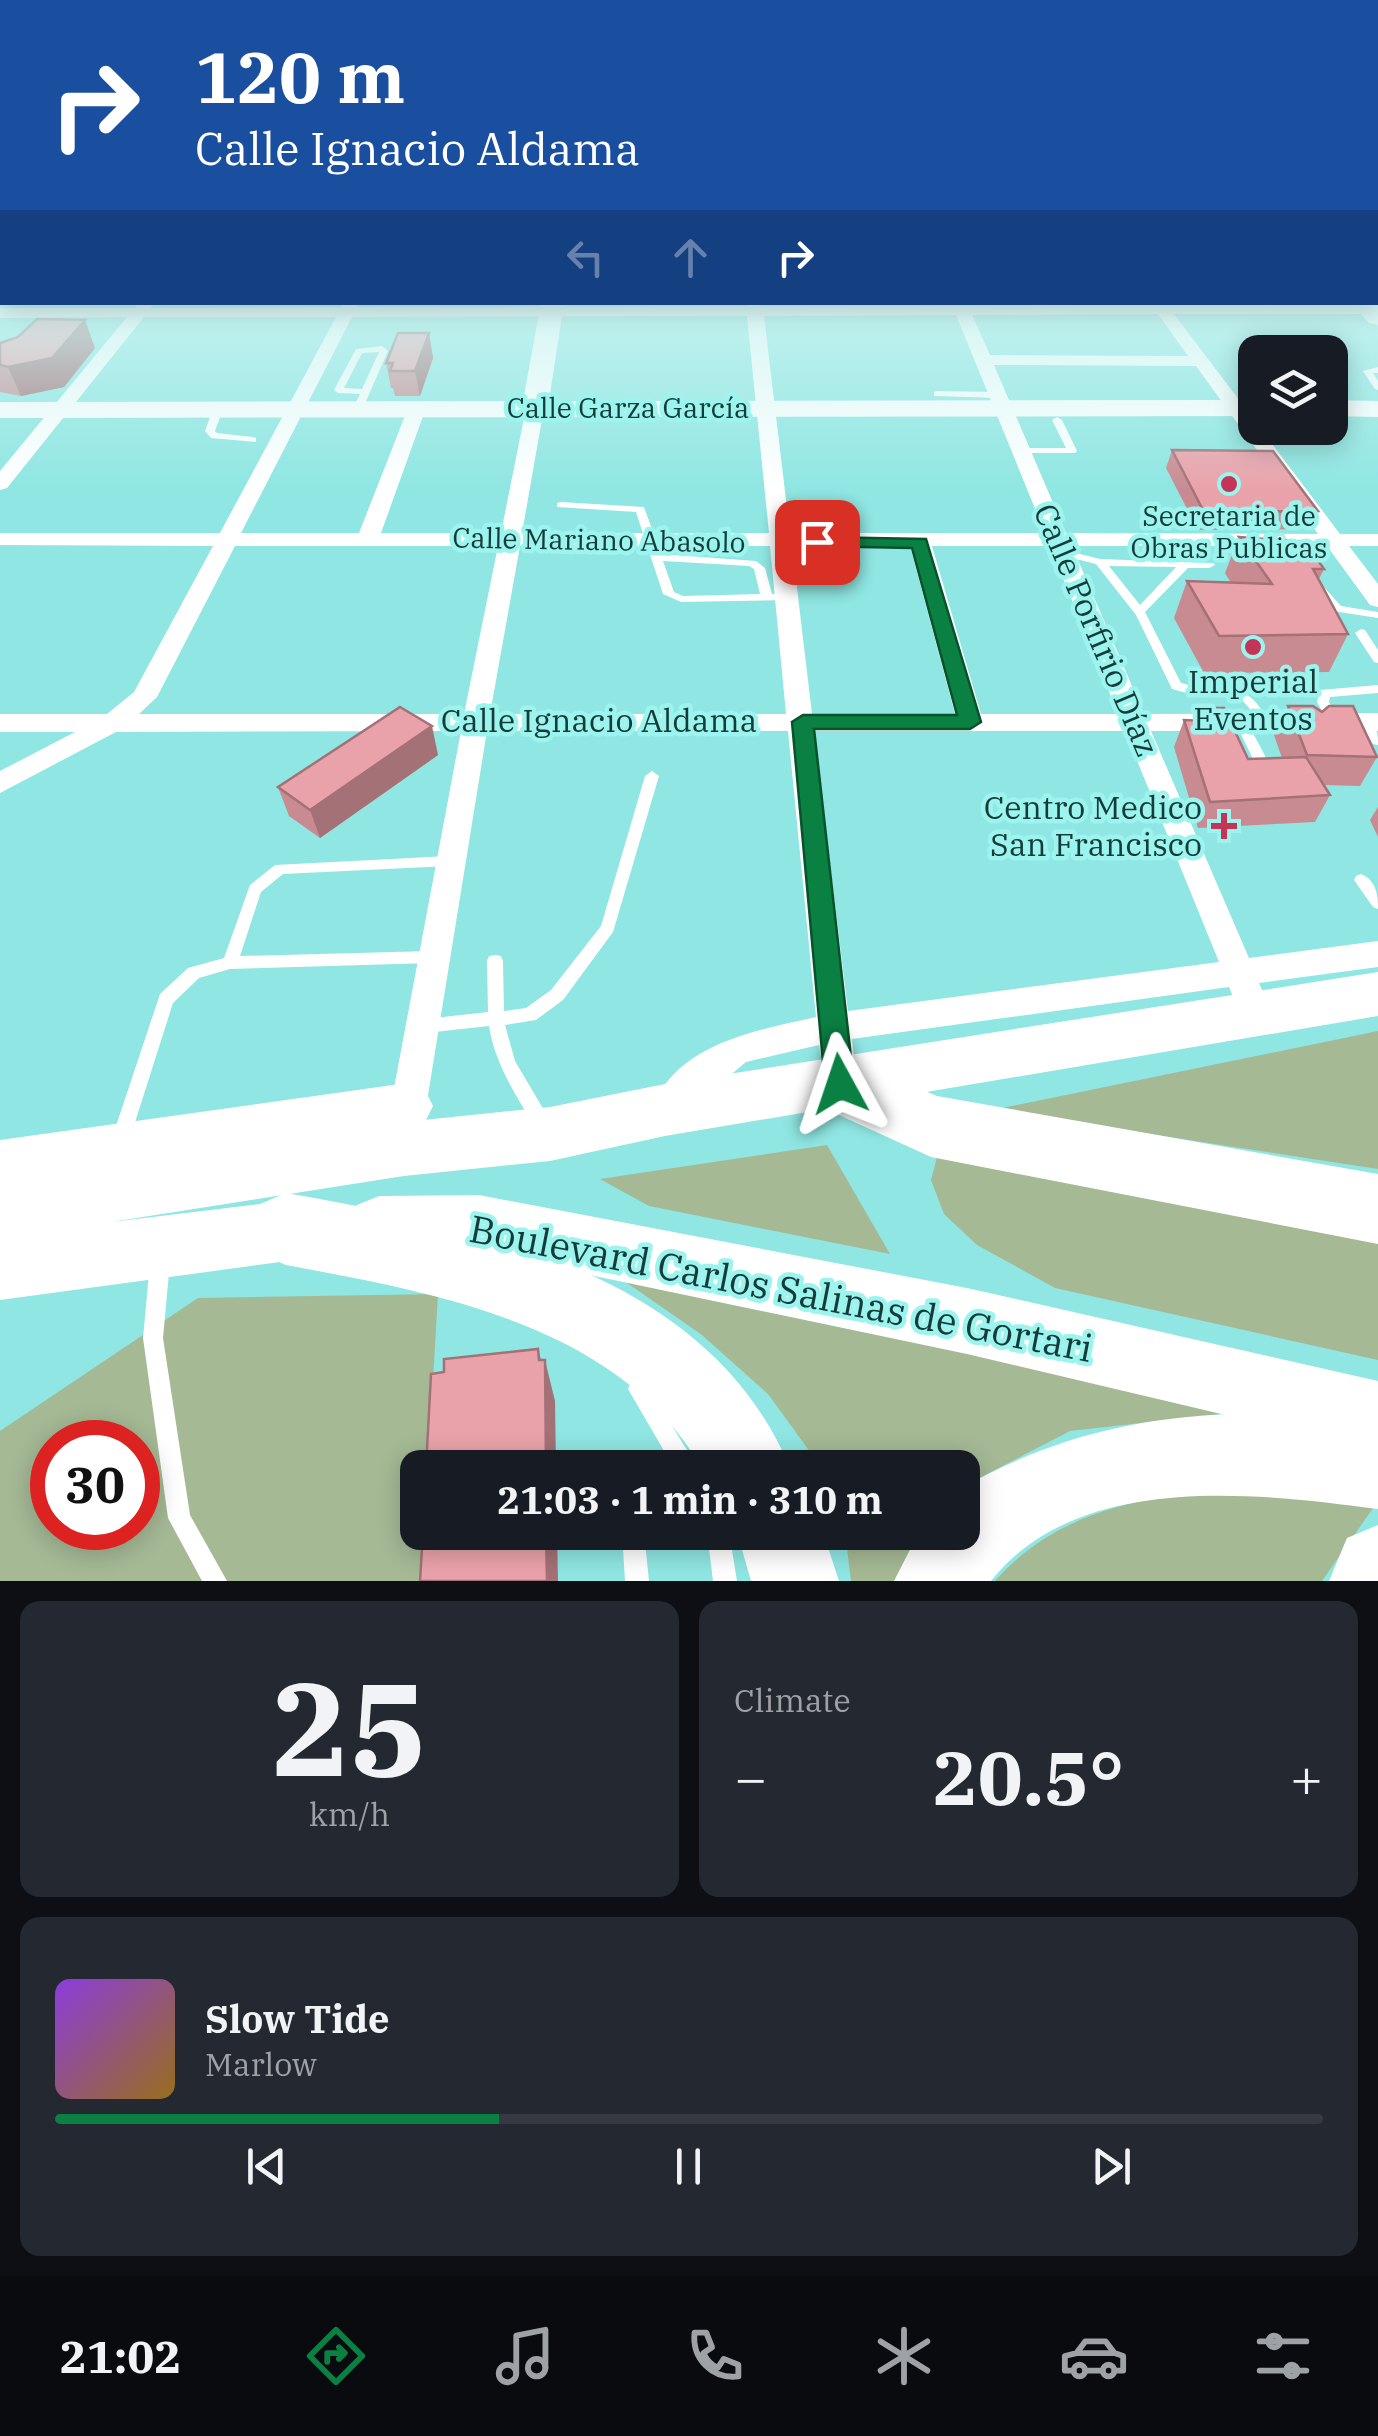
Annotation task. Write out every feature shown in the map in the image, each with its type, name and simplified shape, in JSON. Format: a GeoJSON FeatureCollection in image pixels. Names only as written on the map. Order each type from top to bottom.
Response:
{"type":"FeatureCollection","features":[{"type":"Feature","properties":{"kind":"highway"},"geometry":{"type":"LineString","coordinates":[[837,1055],[931,1126],[1378,1209]]}},
{"type":"Feature","properties":{"kind":"highway"},"geometry":{"type":"LineString","coordinates":[[286,1229],[389,1247],[605,1344],[656,1356],[699,1394],[736,1450]]}},
{"type":"Feature","properties":{"kind":"highway"},"geometry":{"type":"LineString","coordinates":[[938,1581],[965,1543],[993,1518],[1080,1476],[1135,1462],[1236,1456],[1378,1468]]}},
{"type":"Feature","properties":{"kind":"highway"},"geometry":{"type":"LineString","coordinates":[[786,1550],[795,1581]]}},
{"type":"Feature","properties":{"kind":"highway"},"geometry":{"type":"LineString","coordinates":[[1373,1581],[1378,1569]]}},
{"type":"Feature","properties":{"kind":"main road"},"geometry":{"type":"LineString","coordinates":[[0,1210],[406,1128],[550,1134],[665,1110],[837,1055],[1247,992],[1378,994]]}},
{"type":"Feature","properties":{"kind":"main road","name":"Boulevard Carlos Salinas de Gortari"},"geometry":{"type":"LineString","coordinates":[[0,1268],[286,1229],[434,1224],[542,1234],[967,1321],[1378,1416]]}},
{"type":"Feature","properties":{"kind":"street"},"geometry":{"type":"LineString","coordinates":[[0,484],[115,343]]}},
{"type":"Feature","properties":{"kind":"street"},"geometry":{"type":"LineString","coordinates":[[0,783],[115,721],[152,685],[331,343]]}},
{"type":"Feature","properties":{"kind":"street"},"geometry":{"type":"LineString","coordinates":[[0,1165],[118,1148],[406,1128],[431,957],[546,343]]}},
{"type":"Feature","properties":{"kind":"street"},"geometry":{"type":"LineString","coordinates":[[759,343],[782,542],[778,598],[803,722],[837,1055]]}},
{"type":"Feature","properties":{"kind":"street","name":"Calle Porfirio Díaz"},"geometry":{"type":"LineString","coordinates":[[976,343],[1247,992]]}},
{"type":"Feature","properties":{"kind":"street"},"geometry":{"type":"LineString","coordinates":[[1185,343],[1238,401]]}},
{"type":"Feature","properties":{"kind":"street"},"geometry":{"type":"LineString","coordinates":[[984,360],[1198,361]]}},
{"type":"Feature","properties":{"kind":"street","name":"Calle Garza García"},"geometry":{"type":"LineString","coordinates":[[0,410],[297,408],[361,400],[417,408],[767,408],[1002,402],[1238,408]]}},
{"type":"Feature","properties":{"kind":"street"},"geometry":{"type":"LineString","coordinates":[[368,538],[417,408]]}},
{"type":"Feature","properties":{"kind":"street"},"geometry":{"type":"LineString","coordinates":[[1348,408],[1378,409]]}},
{"type":"Feature","properties":{"kind":"street"},"geometry":{"type":"LineString","coordinates":[[1270,445],[1378,600]]}},
{"type":"Feature","properties":{"kind":"street","name":"Calle Mariano Abasolo"},"geometry":{"type":"LineString","coordinates":[[0,539],[509,539],[656,549],[782,542],[1061,547],[1378,540]]}},
{"type":"Feature","properties":{"kind":"street"},"geometry":{"type":"LineString","coordinates":[[920,543],[970,722]]}},
{"type":"Feature","properties":{"kind":"street","name":"Calle Ignacio Aldama"},"geometry":{"type":"LineString","coordinates":[[0,722],[1336,722],[1374,729]]}},
{"type":"Feature","properties":{"kind":"street"},"geometry":{"type":"LineString","coordinates":[[1247,992],[1378,954]]}},
{"type":"Feature","properties":{"kind":"lane"},"geometry":{"type":"LineString","coordinates":[[362,350],[384,351],[361,400],[338,391],[362,350]]}},
{"type":"Feature","properties":{"kind":"lane"},"geometry":{"type":"LineString","coordinates":[[324,357],[356,357]]}},
{"type":"Feature","properties":{"kind":"lane"},"geometry":{"type":"LineString","coordinates":[[1378,370],[1367,371],[1378,387]]}},
{"type":"Feature","properties":{"kind":"lane"},"geometry":{"type":"LineString","coordinates":[[937,394],[1002,402]]}},
{"type":"Feature","properties":{"kind":"lane"},"geometry":{"type":"LineString","coordinates":[[218,409],[210,431],[214,436],[253,440]]}},
{"type":"Feature","properties":{"kind":"lane"},"geometry":{"type":"LineString","coordinates":[[1022,451],[1072,451],[1056,420]]}},
{"type":"Feature","properties":{"kind":"lane"},"geometry":{"type":"LineString","coordinates":[[561,505],[632,505],[640,509],[669,594],[681,599],[778,598]]}},
{"type":"Feature","properties":{"kind":"lane"},"geometry":{"type":"LineString","coordinates":[[1288,568],[1303,568],[1316,557],[1311,541]]}},
{"type":"Feature","properties":{"kind":"lane"},"geometry":{"type":"LineString","coordinates":[[1061,547],[1100,562],[1209,564]]}},
{"type":"Feature","properties":{"kind":"lane"},"geometry":{"type":"LineString","coordinates":[[656,549],[752,563],[760,568],[778,598]]}},
{"type":"Feature","properties":{"kind":"lane"},"geometry":{"type":"LineString","coordinates":[[1100,562],[1139,612],[1176,686],[1244,694],[1254,700],[1252,722],[1263,765]]}},
{"type":"Feature","properties":{"kind":"lane"},"geometry":{"type":"LineString","coordinates":[[1139,612],[1184,565]]}},
{"type":"Feature","properties":{"kind":"lane"},"geometry":{"type":"LineString","coordinates":[[1303,568],[1337,609],[1378,615]]}},
{"type":"Feature","properties":{"kind":"lane"},"geometry":{"type":"LineString","coordinates":[[1360,633],[1378,659]]}},
{"type":"Feature","properties":{"kind":"lane"},"geometry":{"type":"LineString","coordinates":[[1336,722],[1323,702],[1324,693],[1378,689]]}},
{"type":"Feature","properties":{"kind":"lane"},"geometry":{"type":"LineString","coordinates":[[420,1027],[530,1014],[548,1005],[595,949],[615,909],[652,776]]}},
{"type":"Feature","properties":{"kind":"lane"},"geometry":{"type":"LineString","coordinates":[[230,963],[255,889],[280,868],[449,861]]}},
{"type":"Feature","properties":{"kind":"lane"},"geometry":{"type":"LineString","coordinates":[[1361,880],[1378,903]]}},
{"type":"Feature","properties":{"kind":"lane"},"geometry":{"type":"LineString","coordinates":[[118,1148],[166,999],[194,973],[230,963],[431,957]]}},
{"type":"Feature","properties":{"kind":"lane"},"geometry":{"type":"LineString","coordinates":[[495,961],[496,1039],[508,1069],[550,1134]]}},
{"type":"Feature","properties":{"kind":"lane"},"geometry":{"type":"LineString","coordinates":[[161,1246],[153,1338],[179,1518],[216,1581]]}},
{"type":"Feature","properties":{"kind":"lane"},"geometry":{"type":"LineString","coordinates":[[605,1344],[674,1450]]}},
{"type":"Feature","properties":{"kind":"lane"},"geometry":{"type":"LineString","coordinates":[[634,1550],[637,1581]]}},
{"type":"Feature","properties":{"kind":"lane"},"geometry":{"type":"LineString","coordinates":[[722,1550],[727,1568],[725,1581]]}},
{"type":"Feature","properties":{"kind":"green space"},"geometry":{"type":"Polygon","coordinates":[[[1378,1031],[1378,1169],[993,1110],[1378,1031]]]}},
{"type":"Feature","properties":{"kind":"green space"},"geometry":{"type":"Polygon","coordinates":[[[827,1145],[890,1254],[649,1206],[600,1179],[827,1145]]]}},
{"type":"Feature","properties":{"kind":"green space"},"geometry":{"type":"Polygon","coordinates":[[[938,1153],[1378,1230],[1378,1360],[1055,1288],[977,1245],[944,1214],[931,1180],[938,1153]]]}},
{"type":"Feature","properties":{"kind":"green space"},"geometry":{"type":"Polygon","coordinates":[[[620,1278],[1238,1412],[1070,1431],[980,1478],[980,1450],[809,1450],[768,1394],[702,1335],[620,1278]]]}},
{"type":"Feature","properties":{"kind":"green space"},"geometry":{"type":"Polygon","coordinates":[[[438,1294],[429,1450],[400,1450],[400,1550],[424,1550],[422,1581],[0,1581],[0,1431],[198,1298],[438,1294]]]}},
{"type":"Feature","properties":{"kind":"green space"},"geometry":{"type":"Polygon","coordinates":[[[1292,1481],[1378,1501],[1322,1581],[995,1581],[1025,1552],[1058,1530],[1094,1515],[1171,1495],[1292,1481]]]}},
{"type":"Feature","properties":{"kind":"green space"},"geometry":{"type":"Polygon","coordinates":[[[847,1550],[920,1550],[897,1581],[851,1581],[847,1550]]]}},
{"type":"Feature","properties":{"kind":"building"},"geometry":{"type":"Polygon","coordinates":[[[0,343],[65,343],[52,358],[8,367],[0,365],[0,343]]]}},
{"type":"Feature","properties":{"kind":"building"},"geometry":{"type":"Polygon","coordinates":[[[394,343],[425,343],[415,371],[390,371],[393,363],[386,363],[394,343]]]}},
{"type":"Feature","properties":{"kind":"building"},"geometry":{"type":"Polygon","coordinates":[[[1172,450],[1273,451],[1318,511],[1204,512],[1172,450]]]}},
{"type":"Feature","properties":{"kind":"building"},"geometry":{"type":"Polygon","coordinates":[[[1239,537],[1305,542],[1324,569],[1313,569],[1348,634],[1219,636],[1187,581],[1272,584],[1239,537]]]}},
{"type":"Feature","properties":{"kind":"building"},"geometry":{"type":"Polygon","coordinates":[[[1288,706],[1313,706],[1322,712],[1329,706],[1353,706],[1377,757],[1307,755],[1288,706]]]}},
{"type":"Feature","properties":{"kind":"building"},"geometry":{"type":"Polygon","coordinates":[[[400,707],[432,726],[310,810],[278,787],[400,707]]]}},
{"type":"Feature","properties":{"kind":"building"},"geometry":{"type":"Polygon","coordinates":[[[1206,708],[1224,708],[1248,759],[1306,757],[1330,795],[1210,802],[1184,720],[1206,721],[1206,708]]]}},
{"type":"Feature","properties":{"kind":"building"},"geometry":{"type":"Polygon","coordinates":[[[538,1349],[539,1360],[545,1360],[546,1450],[427,1450],[431,1374],[444,1372],[444,1359],[538,1349]]]}},
{"type":"Feature","properties":{"kind":"building"},"geometry":{"type":"Polygon","coordinates":[[[422,1550],[546,1550],[547,1581],[420,1581],[422,1550]]]}},
{"type":"Feature","properties":{"kind":"place","name":"Secretaria de Obras Publicas"},"geometry":{"type":"Point","coordinates":[1229,484]}},
{"type":"Feature","properties":{"kind":"place","name":"Imperial Eventos"},"geometry":{"type":"Point","coordinates":[1253,647]}},
{"type":"Feature","properties":{"kind":"place","name":"Centro Medico San Francisco"},"geometry":{"type":"Point","coordinates":[1224,826]}},
{"type":"Feature","properties":{"kind":"route"},"geometry":{"type":"LineString","coordinates":[[817,542],[920,543],[970,722],[803,722],[840,1084]]}}]}
